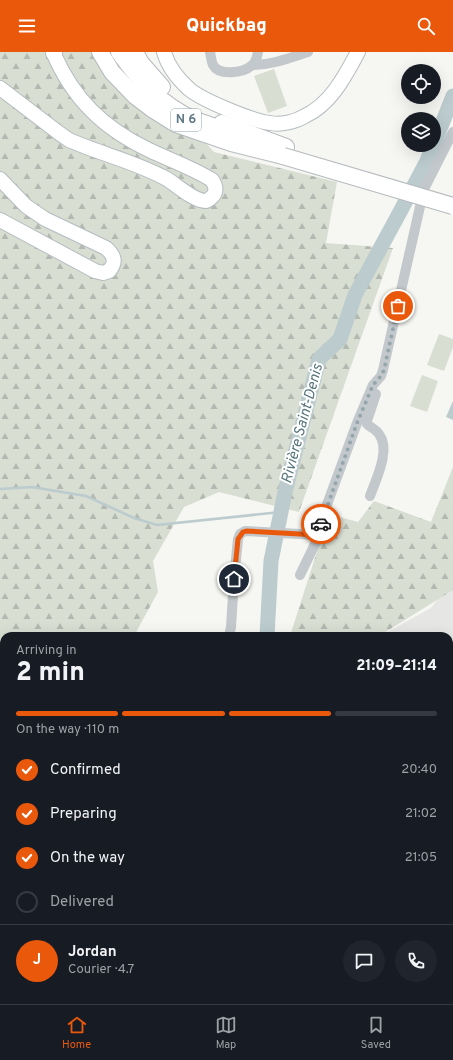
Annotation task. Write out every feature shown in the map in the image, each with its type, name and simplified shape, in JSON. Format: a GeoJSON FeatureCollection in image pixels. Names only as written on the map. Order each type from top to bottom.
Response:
{"type":"FeatureCollection","features":[{"type":"Feature","properties":{"kind":"main road"},"geometry":{"type":"LineString","coordinates":[[0,88],[69,140],[155,173],[175,184],[197,200],[206,201],[214,195],[215,185],[212,180],[123,136],[92,112],[70,86],[54,52]]}},
{"type":"Feature","properties":{"kind":"main road"},"geometry":{"type":"LineString","coordinates":[[100,52],[112,72],[135,96],[176,124],[231,143],[284,152]]}},
{"type":"Feature","properties":{"kind":"main road","name":"N 6"},"geometry":{"type":"LineString","coordinates":[[110,52],[127,76],[145,93],[166,108],[195,125],[221,136],[453,196]]}},
{"type":"Feature","properties":{"kind":"main road","name":"N 6"},"geometry":{"type":"LineString","coordinates":[[119,52],[136,75],[150,90],[167,104],[194,119],[284,152],[453,206]]}},
{"type":"Feature","properties":{"kind":"main road"},"geometry":{"type":"LineString","coordinates":[[135,52],[145,68],[173,99],[198,114],[284,152]]}},
{"type":"Feature","properties":{"kind":"main road"},"geometry":{"type":"LineString","coordinates":[[164,52],[166,60],[177,77],[190,90],[204,98],[248,117],[271,124],[290,123],[320,108],[330,96],[358,52]]}},
{"type":"Feature","properties":{"kind":"main road"},"geometry":{"type":"LineString","coordinates":[[0,179],[26,206],[45,219],[106,248],[112,253],[114,262],[109,271],[103,273],[95,271],[0,220]]}},
{"type":"Feature","properties":{"kind":"street"},"geometry":{"type":"LineString","coordinates":[[210,52],[213,65],[217,69],[228,72],[237,72],[253,65],[265,65],[278,62],[308,52]]}},
{"type":"Feature","properties":{"kind":"street"},"geometry":{"type":"LineString","coordinates":[[253,65],[257,58],[258,52]]}},
{"type":"Feature","properties":{"kind":"street"},"geometry":{"type":"LineString","coordinates":[[370,496],[385,448],[379,433],[369,426],[367,421],[379,386],[388,350],[424,189],[453,132]]}},
{"type":"Feature","properties":{"kind":"street"},"geometry":{"type":"LineString","coordinates":[[300,575],[357,423],[373,385],[381,376]]}},
{"type":"Feature","properties":{"kind":"street"},"geometry":{"type":"LineString","coordinates":[[230,632],[238,539],[243,532],[252,531],[315,535]]}},
{"type":"Feature","properties":{"kind":"shaded area"},"geometry":{"type":"Polygon","coordinates":[[[453,401],[453,420],[446,417],[453,401]]]}},
{"type":"Feature","properties":{"kind":"shaded area"},"geometry":{"type":"Polygon","coordinates":[[[453,578],[453,632],[387,632],[431,608],[453,578]]]}},
{"type":"Feature","properties":{"kind":"green space"},"geometry":{"type":"Polygon","coordinates":[[[0,52],[123,52],[214,152],[337,182],[326,243],[393,248],[299,512],[219,492],[184,507],[153,561],[158,592],[136,632],[0,632],[0,52]]]}},
{"type":"Feature","properties":{"kind":"green space"},"geometry":{"type":"Polygon","coordinates":[[[274,69],[287,106],[268,113],[254,76],[274,69]]]}},
{"type":"Feature","properties":{"kind":"green space"},"geometry":{"type":"Polygon","coordinates":[[[439,334],[453,339],[453,347],[444,371],[427,365],[439,334]]]}},
{"type":"Feature","properties":{"kind":"green space"},"geometry":{"type":"Polygon","coordinates":[[[422,375],[438,381],[427,412],[410,406],[422,375]]]}},
{"type":"Feature","properties":{"kind":"green space"},"geometry":{"type":"Polygon","coordinates":[[[453,467],[453,590],[385,632],[291,632],[329,514],[358,522],[374,501],[431,522],[453,467]]]}},
{"type":"Feature","properties":{"kind":"waterway","name":"Rivière Saint-Denis"},"geometry":{"type":"LineString","coordinates":[[441,126],[453,96]]}},
{"type":"Feature","properties":{"kind":"waterway","name":"Rivière Saint-Denis"},"geometry":{"type":"LineString","coordinates":[[267,632],[271,561],[285,492],[319,359],[340,339],[355,295],[427,161],[430,152]]}},
{"type":"Feature","properties":{"kind":"waterway"},"geometry":{"type":"LineString","coordinates":[[0,489],[32,487],[86,496],[134,518],[157,525],[281,512]]}},
{"type":"Feature","properties":{"kind":"way so far"},"geometry":{"type":"LineString","coordinates":[[321,524],[357,423],[373,385],[384,370],[398,306]]}},
{"type":"Feature","properties":{"kind":"route"},"geometry":{"type":"LineString","coordinates":[[234,579],[238,539],[240,534],[243,532],[318,535],[321,524]]}}]}
